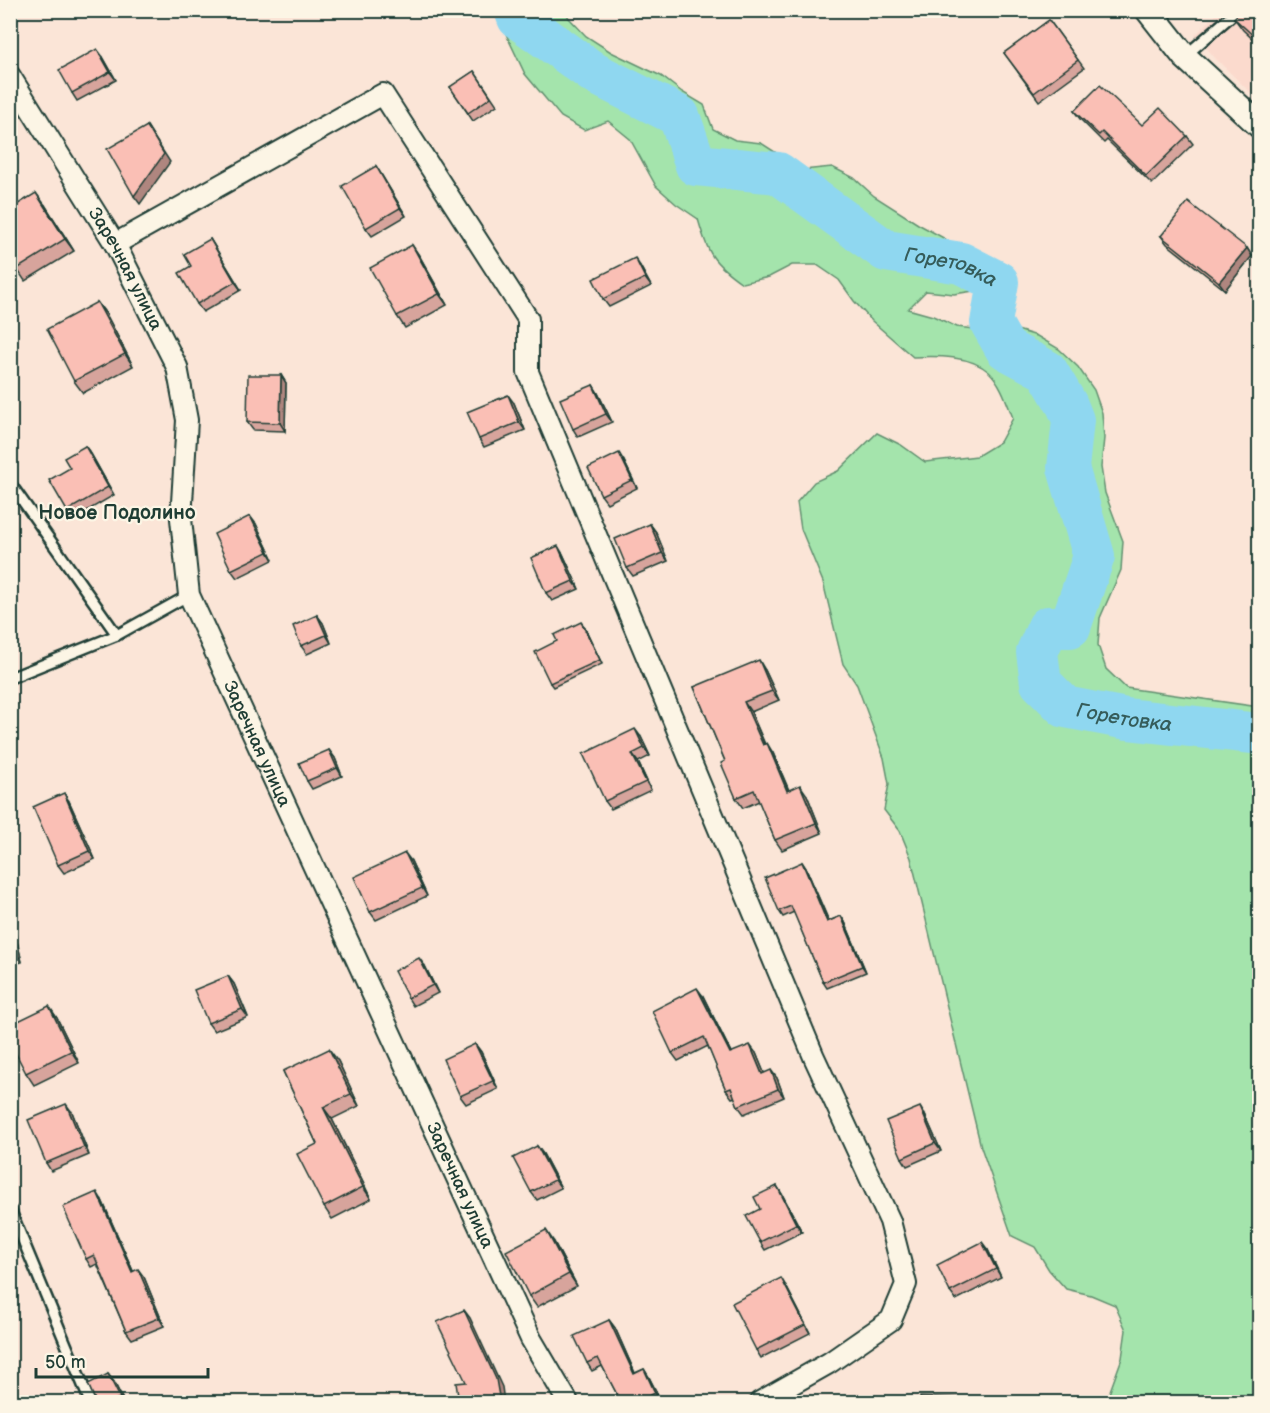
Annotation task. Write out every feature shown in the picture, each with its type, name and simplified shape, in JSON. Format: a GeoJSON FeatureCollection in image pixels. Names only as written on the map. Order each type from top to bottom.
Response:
{"type":"FeatureCollection","features":[{"type":"Feature","properties":{"kind":"street"},"geometry":{"type":"LineString","coordinates":[[1148,10],[1185,57],[1260,126]]}},
{"type":"Feature","properties":{"kind":"street","name":"Заречная улица"},"geometry":{"type":"LineString","coordinates":[[10,76],[115,244],[177,367],[187,420],[181,519],[189,595],[531,1339],[568,1402]]}},
{"type":"Feature","properties":{"kind":"street"},"geometry":{"type":"LineString","coordinates":[[115,244],[383,94],[528,319],[528,372],[814,1057],[890,1221],[906,1284],[891,1320],[829,1363],[760,1402]]}},
{"type":"Feature","properties":{"kind":"lane"},"geometry":{"type":"LineString","coordinates":[[1185,57],[1238,10]]}},
{"type":"Feature","properties":{"kind":"lane"},"geometry":{"type":"LineString","coordinates":[[10,483],[117,635]]}},
{"type":"Feature","properties":{"kind":"lane"},"geometry":{"type":"LineString","coordinates":[[10,678],[117,635],[189,595]]}},
{"type":"Feature","properties":{"kind":"lane"},"geometry":{"type":"LineString","coordinates":[[10,1209],[90,1402]]}},
{"type":"Feature","properties":{"kind":"shaded area"},"geometry":{"type":"Polygon","coordinates":[[[1220,11],[1259,11],[1259,83],[1251,93],[1195,35],[1220,11]]]}},
{"type":"Feature","properties":{"kind":"green space"},"geometry":{"type":"Polygon","coordinates":[[[495,11],[565,11],[586,36],[611,52],[661,76],[704,105],[713,129],[735,140],[761,143],[803,170],[832,167],[854,178],[874,196],[962,248],[981,264],[980,290],[954,294],[926,291],[908,309],[933,316],[957,327],[983,330],[1011,328],[1037,336],[1059,349],[1078,367],[1094,390],[1102,413],[1104,438],[1101,467],[1105,493],[1123,541],[1121,570],[1100,618],[1098,645],[1106,669],[1126,688],[1259,707],[1259,1402],[1106,1402],[1122,1358],[1126,1330],[1115,1305],[1091,1295],[1066,1289],[1049,1270],[1035,1247],[1012,1236],[981,1147],[911,858],[900,831],[884,810],[889,784],[884,758],[857,685],[843,664],[823,582],[801,529],[797,502],[814,482],[838,471],[877,433],[901,445],[925,462],[977,456],[1000,442],[1013,418],[1000,387],[989,372],[972,362],[943,357],[913,357],[872,321],[839,280],[817,265],[792,265],[769,277],[742,283],[732,276],[718,263],[708,249],[698,219],[656,186],[630,139],[608,121],[584,130],[561,117],[525,74],[495,11]]]}},
{"type":"Feature","properties":{"kind":"building"},"geometry":{"type":"Polygon","coordinates":[[[1242,10],[1260,10],[1260,36],[1257,39],[1234,18],[1242,10]]]}},
{"type":"Feature","properties":{"kind":"building"},"geometry":{"type":"Polygon","coordinates":[[[1049,20],[1078,60],[1034,93],[1004,53],[1049,20]]]}},
{"type":"Feature","properties":{"kind":"building"},"geometry":{"type":"Polygon","coordinates":[[[97,49],[110,72],[72,93],[59,70],[97,49]]]}},
{"type":"Feature","properties":{"kind":"building"},"geometry":{"type":"Polygon","coordinates":[[[474,71],[491,97],[468,113],[450,87],[474,71]]]}},
{"type":"Feature","properties":{"kind":"building"},"geometry":{"type":"Polygon","coordinates":[[[1100,85],[1142,125],[1160,108],[1187,136],[1146,176],[1102,132],[1099,135],[1074,111],[1100,85]]]}},
{"type":"Feature","properties":{"kind":"building"},"geometry":{"type":"Polygon","coordinates":[[[147,126],[164,154],[134,196],[107,149],[147,126]]]}},
{"type":"Feature","properties":{"kind":"building"},"geometry":{"type":"Polygon","coordinates":[[[376,166],[400,208],[366,228],[342,186],[376,166]]]}},
{"type":"Feature","properties":{"kind":"building"},"geometry":{"type":"Polygon","coordinates":[[[36,193],[65,239],[17,269],[10,259],[10,209],[36,193]]]}},
{"type":"Feature","properties":{"kind":"building"},"geometry":{"type":"Polygon","coordinates":[[[1188,202],[1247,248],[1219,282],[1161,236],[1188,202]]]}},
{"type":"Feature","properties":{"kind":"building"},"geometry":{"type":"Polygon","coordinates":[[[210,239],[235,282],[197,304],[179,273],[191,266],[184,254],[210,239]]]}},
{"type":"Feature","properties":{"kind":"building"},"geometry":{"type":"Polygon","coordinates":[[[412,245],[439,294],[397,316],[370,268],[412,245]]]}},
{"type":"Feature","properties":{"kind":"building"},"geometry":{"type":"Polygon","coordinates":[[[635,258],[645,278],[603,299],[593,279],[635,258]]]}},
{"type":"Feature","properties":{"kind":"building"},"geometry":{"type":"Polygon","coordinates":[[[97,302],[125,354],[74,381],[47,329],[97,302]]]}},
{"type":"Feature","properties":{"kind":"building"},"geometry":{"type":"Polygon","coordinates":[[[248,375],[281,375],[280,423],[247,422],[248,375]]]}},
{"type":"Feature","properties":{"kind":"building"},"geometry":{"type":"Polygon","coordinates":[[[593,385],[606,414],[573,429],[560,399],[593,385]]]}},
{"type":"Feature","properties":{"kind":"building"},"geometry":{"type":"Polygon","coordinates":[[[508,395],[519,422],[479,439],[467,412],[508,395]]]}},
{"type":"Feature","properties":{"kind":"building"},"geometry":{"type":"Polygon","coordinates":[[[85,446],[108,487],[67,511],[49,480],[70,468],[64,458],[85,446]]]}},
{"type":"Feature","properties":{"kind":"building"},"geometry":{"type":"Polygon","coordinates":[[[619,453],[632,480],[601,495],[588,468],[619,453]]]}},
{"type":"Feature","properties":{"kind":"building"},"geometry":{"type":"Polygon","coordinates":[[[250,516],[268,552],[231,570],[214,534],[250,516]]]}},
{"type":"Feature","properties":{"kind":"building"},"geometry":{"type":"Polygon","coordinates":[[[650,524],[662,553],[627,568],[615,539],[650,524]]]}},
{"type":"Feature","properties":{"kind":"building"},"geometry":{"type":"Polygon","coordinates":[[[558,546],[573,581],[546,593],[531,558],[558,546]]]}},
{"type":"Feature","properties":{"kind":"building"},"geometry":{"type":"Polygon","coordinates":[[[317,615],[326,635],[301,646],[293,626],[317,615]]]}},
{"type":"Feature","properties":{"kind":"building"},"geometry":{"type":"Polygon","coordinates":[[[581,622],[600,660],[550,683],[535,652],[557,641],[554,635],[581,622]]]}},
{"type":"Feature","properties":{"kind":"building"},"geometry":{"type":"Polygon","coordinates":[[[759,660],[772,691],[744,702],[763,745],[767,743],[787,791],[800,785],[816,823],[775,840],[754,790],[736,798],[721,763],[725,761],[694,687],[759,660]]]}},
{"type":"Feature","properties":{"kind":"building"},"geometry":{"type":"Polygon","coordinates":[[[635,729],[644,748],[632,754],[646,782],[605,801],[583,754],[635,729]]]}},
{"type":"Feature","properties":{"kind":"building"},"geometry":{"type":"Polygon","coordinates":[[[329,750],[337,768],[307,781],[299,763],[329,750]]]}},
{"type":"Feature","properties":{"kind":"building"},"geometry":{"type":"Polygon","coordinates":[[[64,793],[89,851],[58,865],[33,807],[64,793]]]}},
{"type":"Feature","properties":{"kind":"building"},"geometry":{"type":"Polygon","coordinates":[[[405,853],[422,888],[370,912],[354,877],[405,853]]]}},
{"type":"Feature","properties":{"kind":"building"},"geometry":{"type":"Polygon","coordinates":[[[802,862],[827,922],[841,916],[862,966],[823,982],[791,906],[779,911],[765,878],[802,862]]]}},
{"type":"Feature","properties":{"kind":"building"},"geometry":{"type":"Polygon","coordinates":[[[10,930],[17,954],[10,956],[10,930]]]}},
{"type":"Feature","properties":{"kind":"building"},"geometry":{"type":"Polygon","coordinates":[[[419,958],[433,985],[408,998],[394,971],[419,958]]]}},
{"type":"Feature","properties":{"kind":"building"},"geometry":{"type":"Polygon","coordinates":[[[228,976],[242,1009],[208,1023],[194,990],[228,976]]]}},
{"type":"Feature","properties":{"kind":"building"},"geometry":{"type":"Polygon","coordinates":[[[697,988],[730,1053],[750,1045],[762,1074],[771,1070],[778,1089],[738,1106],[731,1088],[726,1090],[704,1037],[672,1053],[652,1011],[697,988]]]}},
{"type":"Feature","properties":{"kind":"building"},"geometry":{"type":"Polygon","coordinates":[[[49,1006],[71,1051],[26,1073],[10,1042],[10,1025],[49,1006]]]}},
{"type":"Feature","properties":{"kind":"building"},"geometry":{"type":"Polygon","coordinates":[[[475,1044],[493,1081],[460,1096],[443,1059],[475,1044]]]}},
{"type":"Feature","properties":{"kind":"building"},"geometry":{"type":"Polygon","coordinates":[[[329,1049],[351,1094],[323,1107],[363,1187],[324,1207],[297,1154],[317,1144],[283,1071],[329,1049]]]}},
{"type":"Feature","properties":{"kind":"building"},"geometry":{"type":"Polygon","coordinates":[[[66,1104],[84,1147],[46,1163],[28,1120],[66,1104]]]}},
{"type":"Feature","properties":{"kind":"building"},"geometry":{"type":"Polygon","coordinates":[[[920,1107],[935,1143],[902,1158],[886,1121],[920,1107]]]}},
{"type":"Feature","properties":{"kind":"building"},"geometry":{"type":"Polygon","coordinates":[[[537,1146],[555,1180],[531,1192],[513,1158],[537,1146]]]}},
{"type":"Feature","properties":{"kind":"building"},"geometry":{"type":"Polygon","coordinates":[[[777,1186],[796,1224],[760,1242],[746,1216],[760,1209],[754,1197],[777,1186]]]}},
{"type":"Feature","properties":{"kind":"building"},"geometry":{"type":"Polygon","coordinates":[[[97,1192],[132,1272],[138,1269],[159,1318],[126,1331],[94,1255],[86,1259],[63,1207],[97,1192]]]}},
{"type":"Feature","properties":{"kind":"building"},"geometry":{"type":"Polygon","coordinates":[[[546,1230],[569,1274],[529,1296],[506,1251],[546,1230]]]}},
{"type":"Feature","properties":{"kind":"building"},"geometry":{"type":"Polygon","coordinates":[[[982,1242],[996,1269],[950,1292],[937,1265],[982,1242]]]}},
{"type":"Feature","properties":{"kind":"building"},"geometry":{"type":"Polygon","coordinates":[[[781,1278],[805,1325],[756,1350],[732,1303],[781,1278]]]}},
{"type":"Feature","properties":{"kind":"building"},"geometry":{"type":"Polygon","coordinates":[[[464,1310],[496,1379],[500,1402],[459,1402],[456,1383],[466,1382],[437,1322],[464,1310]]]}},
{"type":"Feature","properties":{"kind":"building"},"geometry":{"type":"Polygon","coordinates":[[[609,1320],[634,1374],[644,1369],[655,1393],[637,1402],[621,1402],[598,1358],[587,1363],[574,1336],[609,1320]]]}},
{"type":"Feature","properties":{"kind":"building"},"geometry":{"type":"Polygon","coordinates":[[[108,1374],[120,1398],[110,1402],[96,1402],[88,1384],[108,1374]]]}},
{"type":"Feature","properties":{"kind":"building"},"geometry":{"type":"Polygon","coordinates":[[[920,1397],[969,1398],[969,1402],[920,1402],[920,1397]]]}},
{"type":"Feature","properties":{"kind":"waterway","name":"Горетовка"},"geometry":{"type":"LineString","coordinates":[[515,10],[518,18],[594,73],[679,116],[696,165],[778,173],[886,251],[961,263],[998,282],[991,323],[1006,349],[1047,371],[1073,420],[1068,468],[1094,556],[1070,627],[1048,627],[1037,652],[1041,683],[1065,707],[1127,719],[1260,734]]}},
{"type":"Feature","properties":{"kind":"district","name":"Новое Подолино"},"geometry":{"type":"Point","coordinates":[117,512]}}]}
